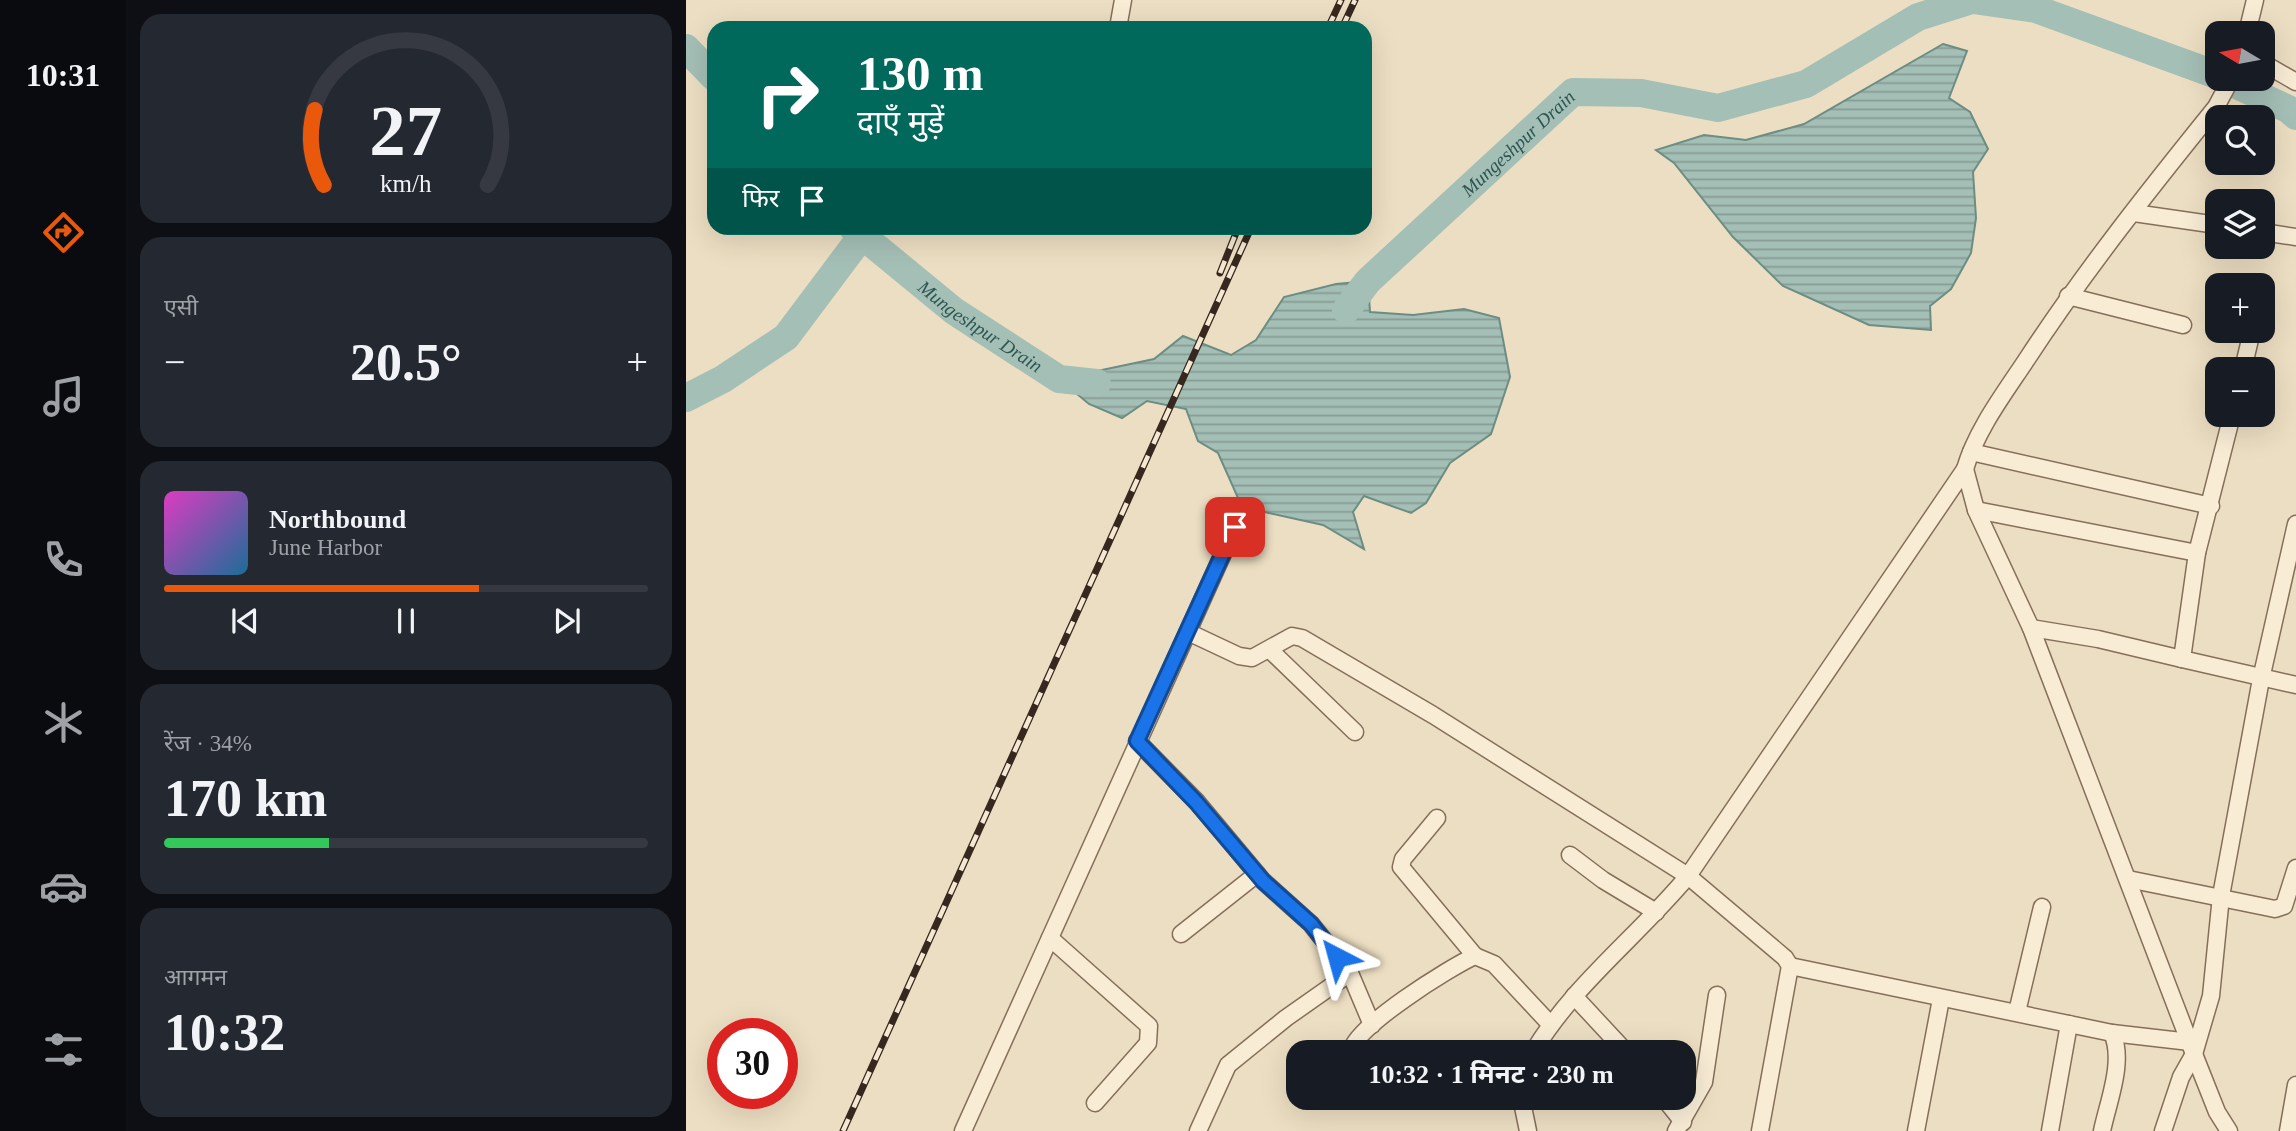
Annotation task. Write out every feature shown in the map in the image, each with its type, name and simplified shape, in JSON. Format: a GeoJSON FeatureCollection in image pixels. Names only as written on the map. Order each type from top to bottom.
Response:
{"type":"FeatureCollection","features":[{"type":"Feature","properties":{"kind":"street"},"geometry":{"type":"LineString","coordinates":[[1119,21],[1123,0]]}},
{"type":"Feature","properties":{"kind":"street"},"geometry":{"type":"LineString","coordinates":[[2250,21],[2255,0]]}},
{"type":"Feature","properties":{"kind":"street"},"geometry":{"type":"LineString","coordinates":[[2275,70],[2296,82]]}},
{"type":"Feature","properties":{"kind":"street"},"geometry":{"type":"LineString","coordinates":[[1540,1040],[1574,996],[1688,876],[1965,469],[1971,452],[2003,395],[2068,296],[2216,107],[2225,91]]}},
{"type":"Feature","properties":{"kind":"street"},"geometry":{"type":"LineString","coordinates":[[2134,213],[2205,223]]}},
{"type":"Feature","properties":{"kind":"street"},"geometry":{"type":"LineString","coordinates":[[2275,234],[2296,237]]}},
{"type":"Feature","properties":{"kind":"street"},"geometry":{"type":"LineString","coordinates":[[2068,296],[2183,325]]}},
{"type":"Feature","properties":{"kind":"street"},"geometry":{"type":"LineString","coordinates":[[2182,659],[2197,554],[2229,427]]}},
{"type":"Feature","properties":{"kind":"street"},"geometry":{"type":"LineString","coordinates":[[1971,452],[2211,506]]}},
{"type":"Feature","properties":{"kind":"street"},"geometry":{"type":"LineString","coordinates":[[1965,469],[1976,510],[2031,628],[2217,1112],[2229,1131]]}},
{"type":"Feature","properties":{"kind":"street"},"geometry":{"type":"LineString","coordinates":[[1976,510],[2197,554]]}},
{"type":"Feature","properties":{"kind":"street"},"geometry":{"type":"LineString","coordinates":[[2163,1131],[2215,978],[2221,896],[2262,678],[2296,524]]}},
{"type":"Feature","properties":{"kind":"street"},"geometry":{"type":"LineString","coordinates":[[963,1131],[1235,527]]}},
{"type":"Feature","properties":{"kind":"street"},"geometry":{"type":"LineString","coordinates":[[2031,628],[2098,639],[2296,685]]}},
{"type":"Feature","properties":{"kind":"street"},"geometry":{"type":"LineString","coordinates":[[1188,632],[1239,656],[1252,658],[1292,636],[1302,638],[1433,715],[1688,876],[1785,958],[1790,966],[1760,1131]]}},
{"type":"Feature","properties":{"kind":"street"},"geometry":{"type":"LineString","coordinates":[[1270,650],[1355,732]]}},
{"type":"Feature","properties":{"kind":"street"},"geometry":{"type":"LineString","coordinates":[[1137,741],[1196,802],[1256,874],[1311,924],[1350,973],[1372,1025]]}},
{"type":"Feature","properties":{"kind":"street"},"geometry":{"type":"LineString","coordinates":[[1437,818],[1403,859],[1401,867],[1475,956],[1494,964],[1550,1024]]}},
{"type":"Feature","properties":{"kind":"street"},"geometry":{"type":"LineString","coordinates":[[1570,855],[1603,880],[1656,912]]}},
{"type":"Feature","properties":{"kind":"street"},"geometry":{"type":"LineString","coordinates":[[2128,879],[2275,909],[2284,906],[2296,868]]}},
{"type":"Feature","properties":{"kind":"street"},"geometry":{"type":"LineString","coordinates":[[1181,934],[1256,874]]}},
{"type":"Feature","properties":{"kind":"street"},"geometry":{"type":"LineString","coordinates":[[2017,1012],[2042,907]]}},
{"type":"Feature","properties":{"kind":"street"},"geometry":{"type":"LineString","coordinates":[[1050,938],[1149,1026],[1148,1043],[1095,1103]]}},
{"type":"Feature","properties":{"kind":"street"},"geometry":{"type":"LineString","coordinates":[[1355,1040],[1413,993],[1475,956]]}},
{"type":"Feature","properties":{"kind":"street"},"geometry":{"type":"LineString","coordinates":[[1790,966],[1941,999],[2192,1048]]}},
{"type":"Feature","properties":{"kind":"street"},"geometry":{"type":"LineString","coordinates":[[1198,1131],[1228,1065],[1286,1018],[1350,973]]}},
{"type":"Feature","properties":{"kind":"street"},"geometry":{"type":"LineString","coordinates":[[1680,1126],[1704,1082],[1717,995]]}},
{"type":"Feature","properties":{"kind":"street"},"geometry":{"type":"LineString","coordinates":[[1574,996],[1615,1040]]}},
{"type":"Feature","properties":{"kind":"street"},"geometry":{"type":"LineString","coordinates":[[1916,1131],[1941,999]]}},
{"type":"Feature","properties":{"kind":"street"},"geometry":{"type":"LineString","coordinates":[[2050,1131],[2068,1024]]}},
{"type":"Feature","properties":{"kind":"street"},"geometry":{"type":"LineString","coordinates":[[2102,1131],[2117,1056],[2117,1043],[2112,1033]]}},
{"type":"Feature","properties":{"kind":"street"},"geometry":{"type":"LineString","coordinates":[[2288,1131],[2296,1086]]}},
{"type":"Feature","properties":{"kind":"street"},"geometry":{"type":"LineString","coordinates":[[1524,1110],[1528,1131]]}},
{"type":"Feature","properties":{"kind":"street"},"geometry":{"type":"LineString","coordinates":[[1671,1110],[1680,1126]]}},
{"type":"Feature","properties":{"kind":"water"},"geometry":{"type":"Polygon","coordinates":[[[1943,44],[1967,51],[1949,98],[1970,112],[1988,149],[1973,172],[1976,218],[1971,253],[1951,289],[1930,306],[1931,330],[1869,325],[1783,286],[1733,237],[1674,163],[1656,150],[1704,135],[1746,140],[1804,124],[1943,44]]]}},
{"type":"Feature","properties":{"kind":"water"},"geometry":{"type":"Polygon","coordinates":[[[1368,281],[1370,312],[1413,315],[1464,309],[1499,318],[1510,377],[1491,434],[1450,463],[1426,503],[1411,513],[1364,496],[1353,512],[1364,549],[1323,525],[1242,507],[1218,453],[1198,441],[1186,409],[1147,401],[1122,418],[1089,404],[1059,379],[1154,359],[1183,336],[1231,355],[1256,340],[1284,297],[1336,284],[1368,281]]]}},
{"type":"Feature","properties":{"kind":"waterway","name":"Mungeshpur Drain"},"geometry":{"type":"LineString","coordinates":[[1346,310],[1368,281],[1573,92],[1641,93],[1718,108],[1806,84],[1918,17],[1972,0]]}},
{"type":"Feature","properties":{"kind":"waterway","name":"Mungeshpur Drain"},"geometry":{"type":"LineString","coordinates":[[1973,0],[2036,9],[2205,71]]}},
{"type":"Feature","properties":{"kind":"waterway","name":"Mungeshpur Drain"},"geometry":{"type":"LineString","coordinates":[[686,48],[707,70]]}},
{"type":"Feature","properties":{"kind":"waterway","name":"Mungeshpur Drain"},"geometry":{"type":"LineString","coordinates":[[2250,91],[2288,109],[2296,116]]}},
{"type":"Feature","properties":{"kind":"waterway","name":"Mungeshpur Drain"},"geometry":{"type":"LineString","coordinates":[[862,235],[954,311],[1059,379],[1097,383]]}},
{"type":"Feature","properties":{"kind":"waterway"},"geometry":{"type":"LineString","coordinates":[[686,398],[723,379],[786,337],[861,237]]}},
{"type":"Feature","properties":{"kind":"railway"},"geometry":{"type":"LineString","coordinates":[[1331,21],[1341,0]]}},
{"type":"Feature","properties":{"kind":"railway"},"geometry":{"type":"LineString","coordinates":[[1345,21],[1355,0]]}},
{"type":"Feature","properties":{"kind":"railway"},"geometry":{"type":"LineString","coordinates":[[1220,273],[1235,235]]}},
{"type":"Feature","properties":{"kind":"railway"},"geometry":{"type":"LineString","coordinates":[[843,1131],[1248,235]]}},
{"type":"Feature","properties":{"kind":"route"},"geometry":{"type":"LineString","coordinates":[[1235,527],[1137,741],[1196,802],[1263,881],[1311,924],[1337,957]]}}]}
